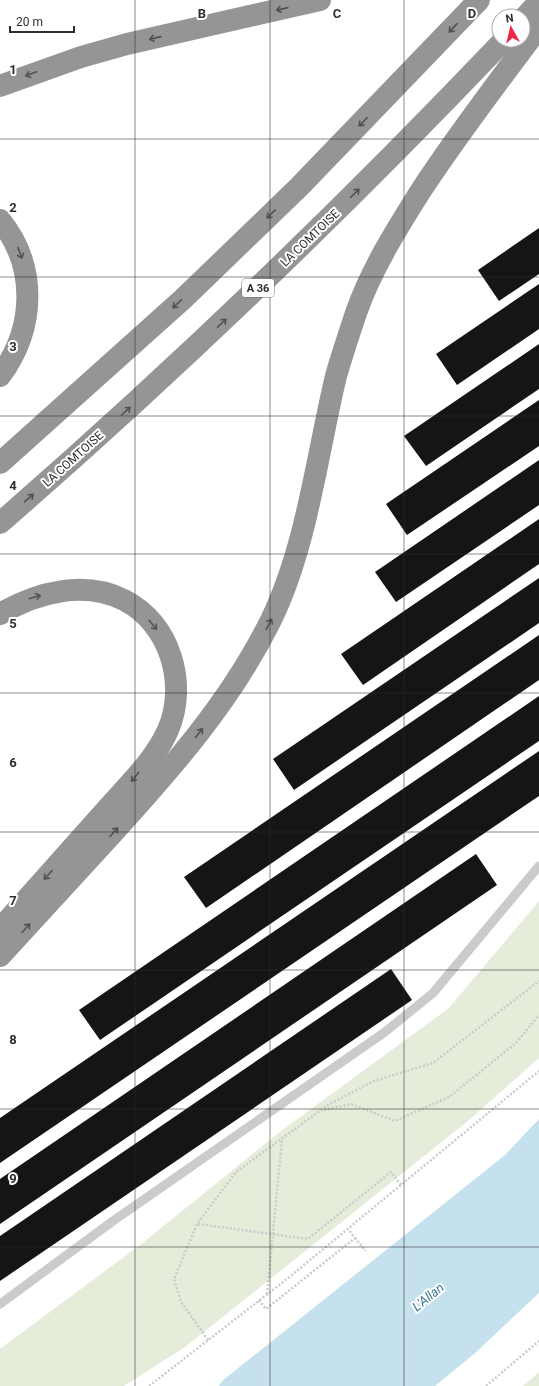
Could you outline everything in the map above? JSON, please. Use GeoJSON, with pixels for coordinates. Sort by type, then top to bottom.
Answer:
{"type":"FeatureCollection","features":[{"type":"Feature","properties":{"kind":"highway"},"geometry":{"type":"LineString","coordinates":[[0,86],[81,57],[127,44],[320,0]]}},
{"type":"Feature","properties":{"kind":"highway"},"geometry":{"type":"LineString","coordinates":[[0,463],[182,299],[299,187],[410,74],[479,0]]}},
{"type":"Feature","properties":{"kind":"highway"},"geometry":{"type":"LineString","coordinates":[[531,11],[539,2]]}},
{"type":"Feature","properties":{"kind":"highway"},"geometry":{"type":"LineString","coordinates":[[0,956],[182,754],[221,705],[248,664],[273,616],[291,568],[306,515],[337,373],[358,310],[378,263],[404,217],[439,164],[539,27]]}},
{"type":"Feature","properties":{"kind":"highway","name":"LA COMTOISE"},"geometry":{"type":"LineString","coordinates":[[0,523],[214,330],[335,214],[496,48]]}},
{"type":"Feature","properties":{"kind":"highway"},"geometry":{"type":"LineString","coordinates":[[0,220],[16,244],[22,258],[29,292],[28,308],[22,337],[15,352],[0,376]]}},
{"type":"Feature","properties":{"kind":"highway"},"geometry":{"type":"LineString","coordinates":[[0,614],[29,599],[48,593],[84,589],[114,595],[137,608],[157,629],[171,654],[177,686],[177,701],[174,715],[159,747],[130,783],[0,929]]}},
{"type":"Feature","properties":{"kind":"lane"},"geometry":{"type":"LineString","coordinates":[[0,1304],[112,1221],[385,1032],[434,992],[539,866]]}},
{"type":"Feature","properties":{"kind":"path"},"geometry":{"type":"LineString","coordinates":[[208,1340],[181,1302],[174,1279],[197,1224],[236,1172],[322,1110],[374,1080],[433,1063],[539,981]]}},
{"type":"Feature","properties":{"kind":"path"},"geometry":{"type":"LineString","coordinates":[[322,1110],[351,1104],[395,1121],[449,1097],[516,1043],[539,1015]]}},
{"type":"Feature","properties":{"kind":"path"},"geometry":{"type":"LineString","coordinates":[[149,1386],[348,1229],[539,1071]]}},
{"type":"Feature","properties":{"kind":"path"},"geometry":{"type":"LineString","coordinates":[[266,1294],[282,1140]]}},
{"type":"Feature","properties":{"kind":"path"},"geometry":{"type":"LineString","coordinates":[[197,1224],[308,1239],[391,1172],[401,1185]]}},
{"type":"Feature","properties":{"kind":"path"},"geometry":{"type":"LineString","coordinates":[[348,1229],[366,1251]]}},
{"type":"Feature","properties":{"kind":"path"},"geometry":{"type":"LineString","coordinates":[[259,1300],[266,1309],[355,1238]]}},
{"type":"Feature","properties":{"kind":"path"},"geometry":{"type":"LineString","coordinates":[[486,1386],[539,1341]]}},
{"type":"Feature","properties":{"kind":"green space"},"geometry":{"type":"Polygon","coordinates":[[[539,901],[539,1058],[468,1121],[185,1347],[124,1386],[0,1386],[0,1349],[140,1245],[281,1131],[449,1008],[539,901]]]}},
{"type":"Feature","properties":{"kind":"green space"},"geometry":{"type":"Polygon","coordinates":[[[539,1372],[539,1386],[523,1386],[539,1372]]]}},
{"type":"Feature","properties":{"kind":"water","name":"L'Allan"},"geometry":{"type":"Polygon","coordinates":[[[539,1119],[539,1293],[474,1354],[435,1386],[219,1386],[222,1381],[505,1155],[539,1119]]]}},
{"type":"Feature","properties":{"kind":"building"},"geometry":{"type":"Polygon","coordinates":[[[539,228],[539,274],[499,301],[478,270],[539,228]]]}},
{"type":"Feature","properties":{"kind":"building"},"geometry":{"type":"Polygon","coordinates":[[[539,284],[539,329],[457,385],[436,354],[539,284]]]}},
{"type":"Feature","properties":{"kind":"building"},"geometry":{"type":"Polygon","coordinates":[[[539,344],[539,389],[426,466],[404,436],[539,344]]]}},
{"type":"Feature","properties":{"kind":"building"},"geometry":{"type":"Polygon","coordinates":[[[539,400],[539,446],[407,535],[386,504],[539,400]]]}},
{"type":"Feature","properties":{"kind":"building"},"geometry":{"type":"Polygon","coordinates":[[[539,460],[539,505],[396,602],[375,572],[539,460]]]}},
{"type":"Feature","properties":{"kind":"building"},"geometry":{"type":"Polygon","coordinates":[[[539,519],[539,564],[363,685],[341,654],[539,519]]]}},
{"type":"Feature","properties":{"kind":"building"},"geometry":{"type":"Polygon","coordinates":[[[539,578],[539,623],[294,790],[273,759],[539,578]]]}},
{"type":"Feature","properties":{"kind":"building"},"geometry":{"type":"Polygon","coordinates":[[[539,635],[539,680],[206,908],[184,877],[539,635]]]}},
{"type":"Feature","properties":{"kind":"building"},"geometry":{"type":"Polygon","coordinates":[[[539,696],[539,741],[100,1040],[79,1010],[539,696]]]}},
{"type":"Feature","properties":{"kind":"building"},"geometry":{"type":"Polygon","coordinates":[[[539,751],[539,796],[0,1163],[0,1118],[539,751]]]}},
{"type":"Feature","properties":{"kind":"building"},"geometry":{"type":"Polygon","coordinates":[[[476,854],[497,885],[0,1224],[0,1179],[476,854]]]}},
{"type":"Feature","properties":{"kind":"building"},"geometry":{"type":"Polygon","coordinates":[[[391,969],[412,1000],[0,1281],[0,1236],[391,969]]]}}]}
